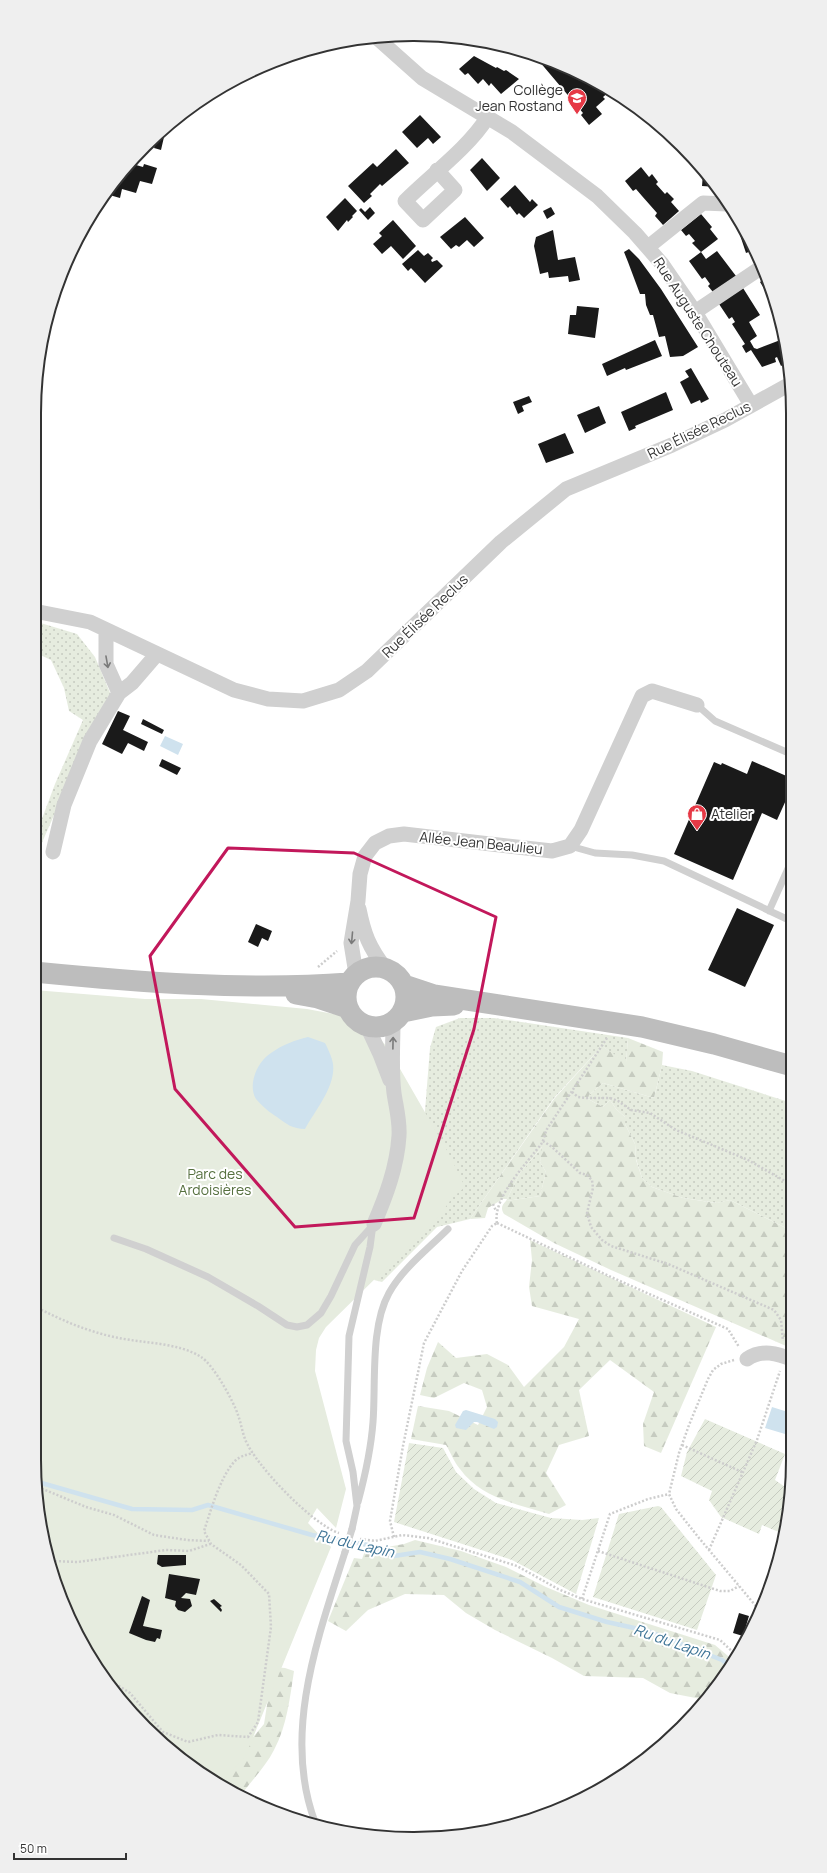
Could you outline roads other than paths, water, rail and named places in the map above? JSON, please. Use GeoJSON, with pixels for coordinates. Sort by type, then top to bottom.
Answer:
{"type":"FeatureCollection","features":[{"type":"Feature","properties":{"kind":"main road"},"geometry":{"type":"LineString","coordinates":[[41,973],[110,979],[248,985],[320,985],[352,978],[364,969],[375,966],[385,968],[400,977],[404,985],[407,994],[406,1003],[398,1017]]}},
{"type":"Feature","properties":{"kind":"main road"},"geometry":{"type":"LineString","coordinates":[[352,978],[346,995],[348,1008],[359,1022],[376,1028],[398,1017],[432,1006],[488,1004]]}},
{"type":"Feature","properties":{"kind":"main road"},"geometry":{"type":"LineString","coordinates":[[248,985],[318,998],[348,1008]]}},
{"type":"Feature","properties":{"kind":"main road"},"geometry":{"type":"LineString","coordinates":[[404,985],[434,995],[570,1015],[611,1029],[642,1027],[714,1044],[786,1064]]}},
{"type":"Feature","properties":{"kind":"street","name":"Rue Auguste Chouteau"},"geometry":{"type":"LineString","coordinates":[[382,43],[422,78],[512,132],[597,196],[635,233],[662,264],[695,312],[751,405]]}},
{"type":"Feature","properties":{"kind":"street"},"geometry":{"type":"LineString","coordinates":[[437,170],[478,133],[487,118]]}},
{"type":"Feature","properties":{"kind":"street"},"geometry":{"type":"LineString","coordinates":[[648,248],[703,203],[721,204]]}},
{"type":"Feature","properties":{"kind":"street"},"geometry":{"type":"LineString","coordinates":[[695,312],[758,270]]}},
{"type":"Feature","properties":{"kind":"street","name":"Rue Élisée Reclus"},"geometry":{"type":"LineString","coordinates":[[41,612],[90,622],[234,690],[268,699],[303,701],[339,690],[367,671],[501,542],[566,489],[672,445],[785,387]]}},
{"type":"Feature","properties":{"kind":"street"},"geometry":{"type":"LineString","coordinates":[[106,630],[106,664],[119,692]]}},
{"type":"Feature","properties":{"kind":"street"},"geometry":{"type":"LineString","coordinates":[[53,852],[64,805],[90,741],[119,692],[132,683],[157,654]]}},
{"type":"Feature","properties":{"kind":"street"},"geometry":{"type":"LineString","coordinates":[[570,846],[581,830],[642,696],[652,691],[697,704]]}},
{"type":"Feature","properties":{"kind":"street","name":"Allée Jean Beaulieu"},"geometry":{"type":"LineString","coordinates":[[352,978],[351,943],[358,901],[360,874],[365,856],[375,843],[389,836],[404,834],[552,850],[570,846]]}},
{"type":"Feature","properties":{"kind":"street","name":"Allée Jean Beaulieu"},"geometry":{"type":"LineString","coordinates":[[358,901],[366,939],[373,952],[385,968]]}},
{"type":"Feature","properties":{"kind":"street"},"geometry":{"type":"LineString","coordinates":[[394,1092],[398,1017]]}},
{"type":"Feature","properties":{"kind":"street"},"geometry":{"type":"LineString","coordinates":[[367,1026],[380,1054],[394,1092],[398,1115],[399,1134],[391,1179],[374,1224]]}},
{"type":"Feature","properties":{"kind":"street"},"geometry":{"type":"LineString","coordinates":[[747,1359],[760,1353],[773,1353],[786,1357]]}},
{"type":"Feature","properties":{"kind":"lane"},"geometry":{"type":"LineString","coordinates":[[697,704],[715,721],[786,752]]}},
{"type":"Feature","properties":{"kind":"lane"},"geometry":{"type":"LineString","coordinates":[[570,846],[595,853],[632,855],[664,861],[786,918]]}},
{"type":"Feature","properties":{"kind":"lane"},"geometry":{"type":"LineString","coordinates":[[770,910],[786,873]]}},
{"type":"Feature","properties":{"kind":"lane"},"geometry":{"type":"LineString","coordinates":[[114,1238],[152,1252],[208,1277],[240,1294],[287,1325],[297,1327],[306,1325],[321,1313],[331,1296],[355,1246],[374,1224]]}},
{"type":"Feature","properties":{"kind":"lane"},"geometry":{"type":"LineString","coordinates":[[357,1506],[353,1472],[346,1441],[349,1336],[374,1224]]}},
{"type":"Feature","properties":{"kind":"lane"},"geometry":{"type":"LineString","coordinates":[[313,1818],[308,1805],[303,1777],[302,1734],[308,1686],[322,1626],[352,1529],[368,1466],[373,1423],[376,1347],[380,1319],[388,1294],[404,1273],[448,1229]]}},
{"type":"Feature","properties":{"kind":"water"},"geometry":{"type":"Polygon","coordinates":[[[165,736],[183,744],[178,755],[160,746],[165,736]]]}},
{"type":"Feature","properties":{"kind":"water"},"geometry":{"type":"Polygon","coordinates":[[[308,1037],[325,1043],[332,1059],[333,1072],[324,1098],[305,1129],[301,1129],[287,1124],[266,1109],[256,1099],[253,1080],[258,1067],[266,1057],[284,1045],[308,1037]]]}},
{"type":"Feature","properties":{"kind":"water"},"geometry":{"type":"Polygon","coordinates":[[[772,1407],[786,1411],[785,1434],[765,1428],[772,1407]]]}},
{"type":"Feature","properties":{"kind":"water"},"geometry":{"type":"Polygon","coordinates":[[[466,1410],[495,1419],[498,1422],[497,1427],[494,1429],[474,1422],[466,1430],[456,1428],[455,1425],[463,1411],[466,1410]]]}},
{"type":"Feature","properties":{"kind":"waterway","name":"Ru du Lapin"},"geometry":{"type":"LineString","coordinates":[[42,1483],[132,1509],[192,1510],[208,1505],[312,1535],[368,1545],[394,1556],[420,1552],[450,1559],[520,1582],[559,1607],[607,1622],[648,1631],[725,1662]]}},
{"type":"Feature","properties":{"kind":"place","name":"Collège Jean Rostand"},"geometry":{"type":"Point","coordinates":[577,115]}},
{"type":"Feature","properties":{"kind":"place","name":"Atelier"},"geometry":{"type":"Point","coordinates":[697,831]}},
{"type":"Feature","properties":{"kind":"park label","name":"Parc des Ardoisières"},"geometry":{"type":"Point","coordinates":[215,1182]}}]}
